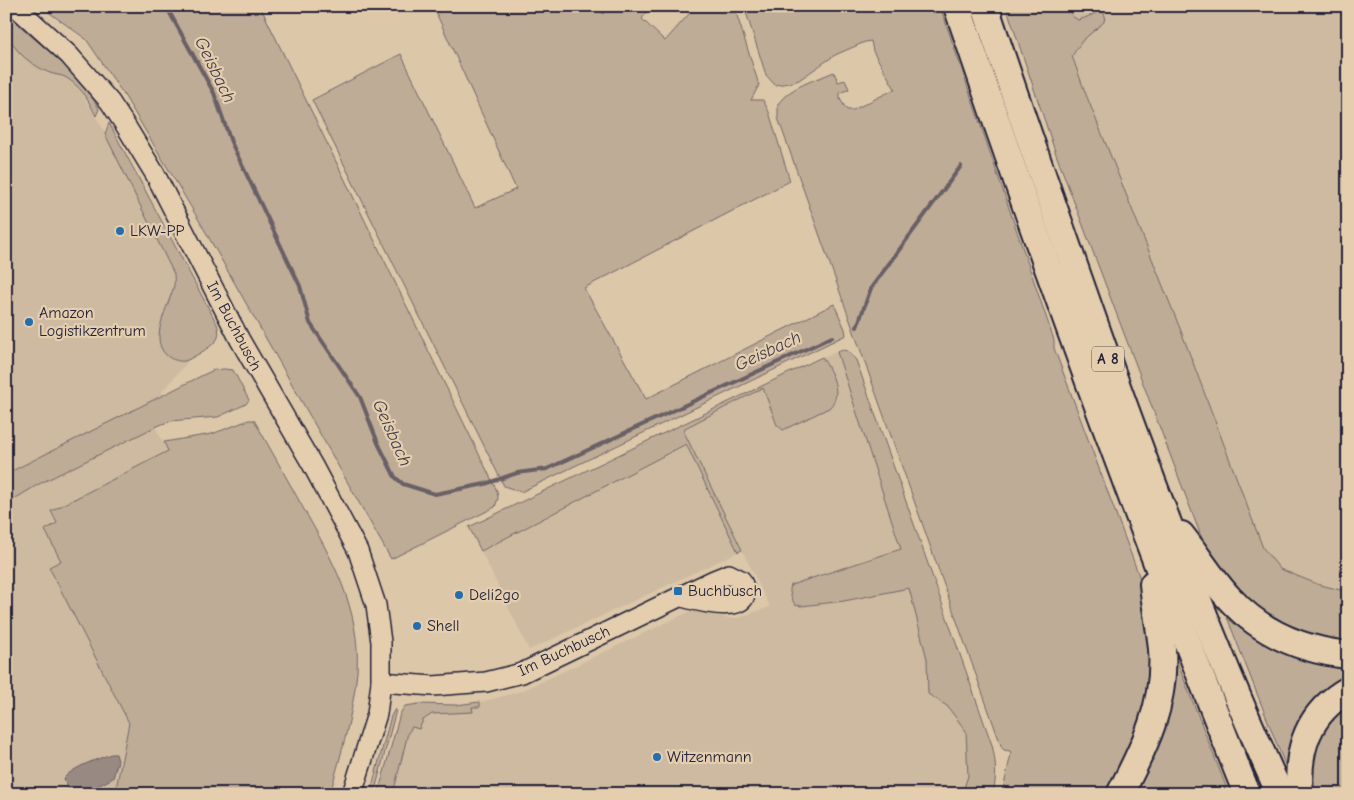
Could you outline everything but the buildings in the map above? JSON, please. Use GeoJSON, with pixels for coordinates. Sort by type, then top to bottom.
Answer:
{"type":"FeatureCollection","features":[{"type":"Feature","properties":{"kind":"highway","name":"A 8"},"geometry":{"type":"LineString","coordinates":[[957,6],[1055,289],[1151,548],[1246,794]]}},
{"type":"Feature","properties":{"kind":"highway","name":"A 8"},"geometry":{"type":"LineString","coordinates":[[985,6],[1052,205],[1164,512],[1217,650],[1280,794]]}},
{"type":"Feature","properties":{"kind":"highway"},"geometry":{"type":"LineString","coordinates":[[1164,512],[1229,598],[1255,622],[1284,639],[1299,645],[1348,655]]}},
{"type":"Feature","properties":{"kind":"highway"},"geometry":{"type":"LineString","coordinates":[[1120,794],[1147,740],[1154,719],[1161,686],[1162,650],[1160,626],[1154,600],[1151,548]]}},
{"type":"Feature","properties":{"kind":"highway"},"geometry":{"type":"LineString","coordinates":[[1300,794],[1299,762],[1303,744],[1308,733],[1328,706],[1348,690]]}},
{"type":"Feature","properties":{"kind":"street","name":"Im Buchbusch"},"geometry":{"type":"LineString","coordinates":[[15,6],[68,55],[114,108],[155,174],[240,340],[313,466],[358,551],[376,605],[381,642],[381,682],[377,714],[352,794]]}},
{"type":"Feature","properties":{"kind":"street","name":"Im Buchbusch"},"geometry":{"type":"LineString","coordinates":[[381,682],[433,686],[486,682],[522,673],[682,597]]}},
{"type":"Feature","properties":{"kind":"street","name":"Im Buchbusch"},"geometry":{"type":"LineString","coordinates":[[365,794],[368,769],[366,751]]}},
{"type":"Feature","properties":{"kind":"shaded area"},"geometry":{"type":"Polygon","coordinates":[[[40,6],[260,6],[497,491],[498,498],[495,507],[391,559],[200,222],[124,95],[86,39],[40,6]]]}},
{"type":"Feature","properties":{"kind":"shaded area"},"geometry":{"type":"Polygon","coordinates":[[[433,6],[599,6],[603,14],[609,6],[651,6],[642,19],[665,41],[696,6],[734,6],[759,85],[751,100],[763,100],[769,112],[790,181],[584,288],[646,399],[834,304],[846,335],[521,492],[504,486],[312,100],[401,54],[475,208],[516,189],[433,6]]]}},
{"type":"Feature","properties":{"kind":"shaded area"},"geometry":{"type":"Polygon","coordinates":[[[744,6],[940,6],[1054,340],[1054,348],[1144,589],[1156,684],[1113,794],[1002,794],[1011,754],[1010,751],[1002,748],[778,118],[778,104],[789,93],[804,84],[834,72],[838,82],[845,80],[849,89],[840,93],[840,99],[847,110],[853,110],[895,89],[873,51],[871,41],[835,55],[799,80],[775,85],[766,75],[744,6]]]}},
{"type":"Feature","properties":{"kind":"shaded area"},"geometry":{"type":"Polygon","coordinates":[[[1006,6],[1070,6],[1072,16],[1078,20],[1101,11],[1105,15],[1104,22],[1082,41],[1072,56],[1085,92],[1181,331],[1263,548],[1280,569],[1317,584],[1348,592],[1348,649],[1252,612],[1204,544],[1057,157],[1006,6]]]}},
{"type":"Feature","properties":{"kind":"shaded area"},"geometry":{"type":"Polygon","coordinates":[[[1070,6],[1348,6],[1348,592],[1317,584],[1280,569],[1263,548],[1181,331],[1072,56],[1082,41],[1104,22],[1092,14],[1084,19],[1077,20],[1072,16],[1070,6]]]}},
{"type":"Feature","properties":{"kind":"shaded area"},"geometry":{"type":"Polygon","coordinates":[[[6,10],[24,34],[71,77],[99,122],[214,330],[162,392],[155,427],[168,451],[51,512],[57,523],[61,561],[50,567],[129,723],[115,794],[6,794],[6,10]]]}},
{"type":"Feature","properties":{"kind":"shaded area"},"geometry":{"type":"Polygon","coordinates":[[[6,12],[64,64],[86,88],[99,109],[96,116],[80,89],[71,81],[37,66],[18,51],[7,31],[6,12]]]}},
{"type":"Feature","properties":{"kind":"shaded area"},"geometry":{"type":"Polygon","coordinates":[[[109,123],[217,324],[219,333],[215,342],[201,353],[185,361],[170,358],[163,351],[160,343],[161,323],[172,293],[174,274],[105,134],[109,123]]]}},
{"type":"Feature","properties":{"kind":"shaded area"},"geometry":{"type":"Polygon","coordinates":[[[848,351],[856,360],[992,745],[995,769],[993,794],[962,794],[968,776],[966,731],[947,706],[928,694],[927,659],[909,588],[844,601],[801,606],[795,605],[791,595],[791,585],[901,549],[837,352],[848,351]]]}},
{"type":"Feature","properties":{"kind":"shaded area","name":"Witzenmann"},"geometry":{"type":"Polygon","coordinates":[[[837,352],[901,549],[791,585],[914,556],[979,742],[980,794],[379,794],[419,704],[455,705],[481,702],[522,691],[693,610],[702,610],[727,618],[737,618],[770,607],[684,432],[685,428],[764,388],[777,425],[831,371],[822,357],[837,352]]]}},
{"type":"Feature","properties":{"kind":"shaded area"},"geometry":{"type":"Polygon","coordinates":[[[822,357],[829,369],[836,389],[836,396],[829,408],[783,430],[777,425],[763,388],[685,428],[684,432],[742,550],[738,552],[686,444],[481,551],[469,527],[822,357]]]}},
{"type":"Feature","properties":{"kind":"shaded area"},"geometry":{"type":"Polygon","coordinates":[[[214,370],[233,370],[249,400],[246,404],[218,417],[170,421],[155,427],[39,484],[6,504],[6,474],[203,375],[214,370]]]}},
{"type":"Feature","properties":{"kind":"shaded area"},"geometry":{"type":"Polygon","coordinates":[[[249,420],[254,420],[324,545],[342,585],[354,627],[357,649],[357,672],[353,703],[330,794],[115,794],[129,723],[49,567],[61,561],[45,530],[57,523],[51,511],[168,451],[164,442],[212,434],[249,420]]]}},
{"type":"Feature","properties":{"kind":"shaded area"},"geometry":{"type":"Polygon","coordinates":[[[686,444],[738,552],[529,650],[481,551],[686,444]]]}},
{"type":"Feature","properties":{"kind":"shaded area"},"geometry":{"type":"Polygon","coordinates":[[[1221,602],[1348,660],[1348,685],[1289,775],[1221,602]]]}},
{"type":"Feature","properties":{"kind":"shaded area"},"geometry":{"type":"Polygon","coordinates":[[[1172,649],[1229,794],[1127,794],[1172,649]]]}},
{"type":"Feature","properties":{"kind":"shaded area"},"geometry":{"type":"Polygon","coordinates":[[[1348,697],[1348,794],[1305,794],[1308,748],[1348,697]]]}},
{"type":"Feature","properties":{"kind":"shaded area"},"geometry":{"type":"Polygon","coordinates":[[[480,702],[480,707],[472,707],[473,712],[432,714],[423,720],[419,729],[412,727],[408,733],[393,794],[378,794],[400,714],[405,706],[419,704],[455,705],[480,702]]]}},
{"type":"Feature","properties":{"kind":"shaded area"},"geometry":{"type":"Polygon","coordinates":[[[395,709],[374,794],[370,794],[391,716],[395,709]]]}},
{"type":"Feature","properties":{"kind":"shaded area"},"geometry":{"type":"Polygon","coordinates":[[[111,754],[116,754],[118,761],[113,778],[83,794],[70,793],[64,778],[68,774],[73,770],[111,754]]]}},
{"type":"Feature","properties":{"kind":"waterway","name":"Geisbach"},"geometry":{"type":"LineString","coordinates":[[166,6],[214,93],[231,142],[300,286],[310,323],[360,397],[378,443],[395,477],[403,484],[435,494],[485,484],[517,473],[547,469],[832,337]]}},
{"type":"Feature","properties":{"kind":"waterway"},"geometry":{"type":"LineString","coordinates":[[857,327],[871,288],[961,166]]}},
{"type":"Feature","properties":{"kind":"place","name":"LKW-PP"},"geometry":{"type":"Point","coordinates":[120,231]}},
{"type":"Feature","properties":{"kind":"place","name":"Amazon Logistikzentrum"},"geometry":{"type":"Point","coordinates":[29,322]}},
{"type":"Feature","properties":{"kind":"place","name":"Buchbusch"},"geometry":{"type":"Point","coordinates":[678,591]}},
{"type":"Feature","properties":{"kind":"place","name":"Deli2go"},"geometry":{"type":"Point","coordinates":[459,595]}},
{"type":"Feature","properties":{"kind":"place","name":"Shell"},"geometry":{"type":"Point","coordinates":[417,626]}},
{"type":"Feature","properties":{"kind":"place","name":"Witzenmann"},"geometry":{"type":"Point","coordinates":[657,757]}}]}
